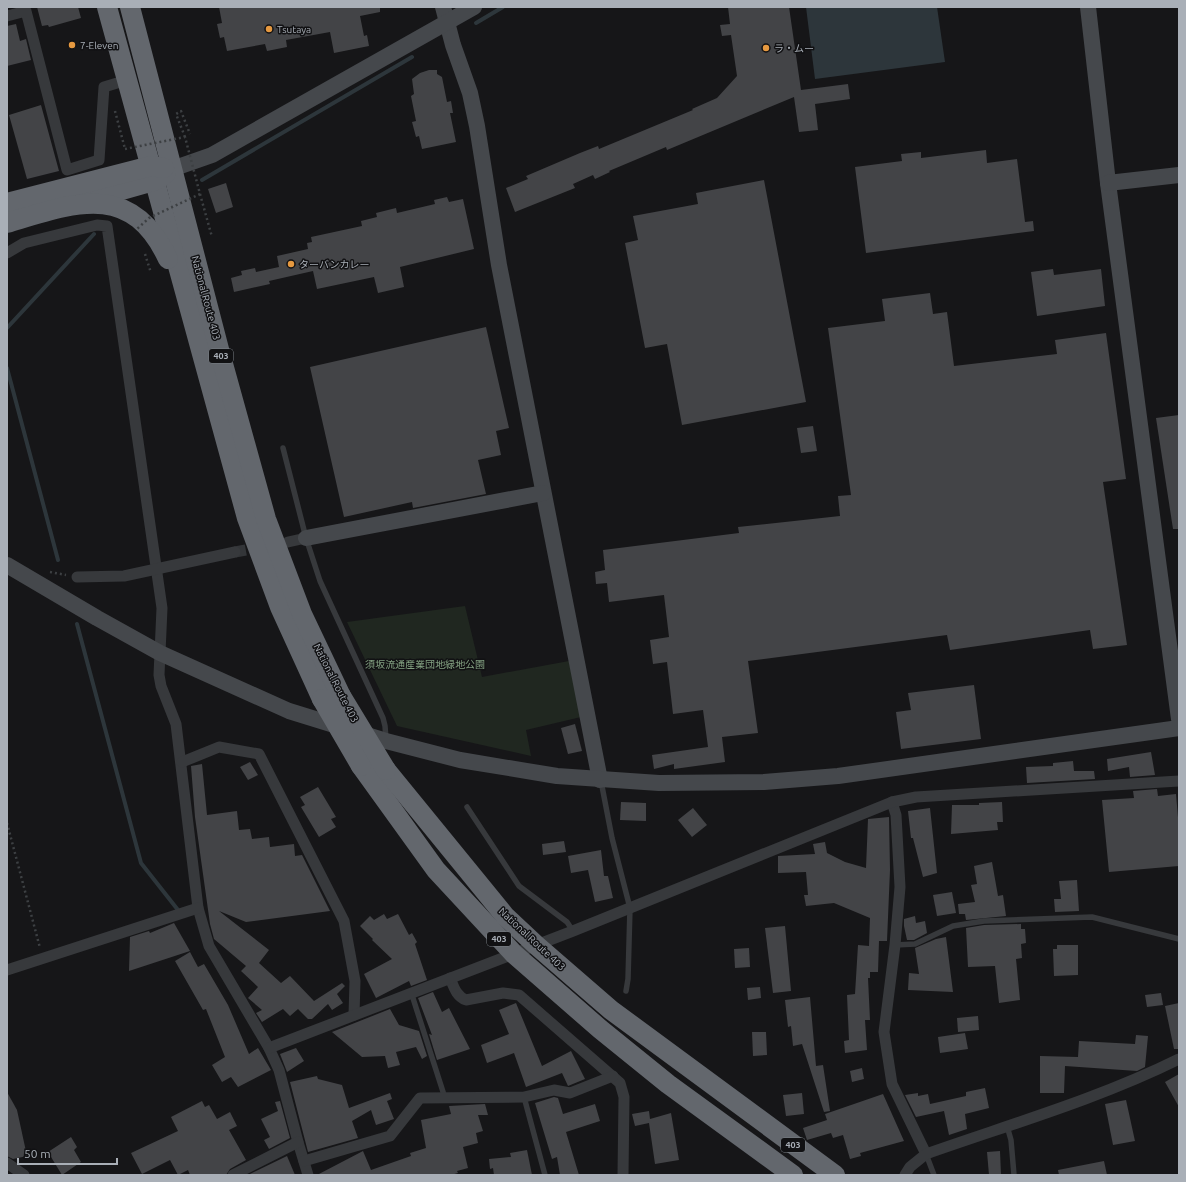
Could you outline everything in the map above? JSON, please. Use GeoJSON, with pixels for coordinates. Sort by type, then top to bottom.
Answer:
{"type":"FeatureCollection","features":[{"type":"Feature","properties":{"kind":"highway","name":"National Route 403"},"geometry":{"type":"LineString","coordinates":[[107,7],[247,518],[280,607],[303,662],[322,699],[361,766],[436,870],[514,954],[600,1029],[668,1084],[793,1175]]}},
{"type":"Feature","properties":{"kind":"highway","name":"National Route 403"},"geometry":{"type":"LineString","coordinates":[[130,7],[220,353],[266,519],[302,614],[341,696],[386,770],[505,916],[617,1015],[835,1175]]}},
{"type":"Feature","properties":{"kind":"highway"},"geometry":{"type":"LineString","coordinates":[[7,223],[60,207],[172,168]]}},
{"type":"Feature","properties":{"kind":"highway"},"geometry":{"type":"LineString","coordinates":[[7,202],[152,174]]}},
{"type":"Feature","properties":{"kind":"highway"},"geometry":{"type":"LineString","coordinates":[[60,207],[101,204],[130,211],[141,219],[158,240],[188,304]]}},
{"type":"Feature","properties":{"kind":"street"},"geometry":{"type":"LineString","coordinates":[[443,7],[446,23],[470,92],[477,126],[499,265],[600,780]]}},
{"type":"Feature","properties":{"kind":"street"},"geometry":{"type":"LineString","coordinates":[[172,168],[212,155],[474,7]]}},
{"type":"Feature","properties":{"kind":"street"},"geometry":{"type":"LineString","coordinates":[[1088,7],[1108,183],[1179,719]]}},
{"type":"Feature","properties":{"kind":"street"},"geometry":{"type":"LineString","coordinates":[[7,16],[26,11],[67,170],[99,160],[104,87],[127,80]]}},
{"type":"Feature","properties":{"kind":"street"},"geometry":{"type":"LineString","coordinates":[[1108,183],[1179,175]]}},
{"type":"Feature","properties":{"kind":"street"},"geometry":{"type":"LineString","coordinates":[[7,253],[24,244],[98,225],[107,226],[162,608],[159,676],[161,686],[176,724],[182,762],[198,908],[209,946],[269,1048],[278,1070],[308,1175]]}},
{"type":"Feature","properties":{"kind":"street"},"geometry":{"type":"LineString","coordinates":[[288,542],[543,493]]}},
{"type":"Feature","properties":{"kind":"street"},"geometry":{"type":"LineString","coordinates":[[77,577],[124,576],[235,552]]}},
{"type":"Feature","properties":{"kind":"street"},"geometry":{"type":"LineString","coordinates":[[7,565],[160,653],[289,711],[386,741],[489,766],[557,776],[600,780],[702,783],[779,781],[846,775],[1179,728]]}},
{"type":"Feature","properties":{"kind":"street"},"geometry":{"type":"LineString","coordinates":[[182,762],[219,747],[259,754],[344,921],[355,981],[354,1015]]}},
{"type":"Feature","properties":{"kind":"street"},"geometry":{"type":"LineString","coordinates":[[269,1048],[411,992],[573,931],[892,802],[916,797],[1179,781]]}},
{"type":"Feature","properties":{"kind":"street"},"geometry":{"type":"LineString","coordinates":[[892,802],[896,815],[900,887],[895,945],[884,1032],[886,1055],[892,1084],[926,1154]]}},
{"type":"Feature","properties":{"kind":"street"},"geometry":{"type":"LineString","coordinates":[[7,970],[198,908]]}},
{"type":"Feature","properties":{"kind":"street"},"geometry":{"type":"LineString","coordinates":[[450,978],[460,998],[466,1000],[503,993],[519,995],[620,1083],[624,1097],[623,1175]]}},
{"type":"Feature","properties":{"kind":"street"},"geometry":{"type":"LineString","coordinates":[[905,1175],[910,1167],[926,1154],[1090,1098],[1136,1080],[1179,1059]]}},
{"type":"Feature","properties":{"kind":"street"},"geometry":{"type":"LineString","coordinates":[[304,1161],[390,1136],[420,1098],[524,1097],[554,1090],[570,1093],[613,1076]]}},
{"type":"Feature","properties":{"kind":"street"},"geometry":{"type":"LineString","coordinates":[[233,1175],[298,1142]]}},
{"type":"Feature","properties":{"kind":"street"},"geometry":{"type":"LineString","coordinates":[[7,1163],[24,1175]]}},
{"type":"Feature","properties":{"kind":"lane"},"geometry":{"type":"LineString","coordinates":[[283,448],[306,538],[320,581],[383,718],[386,741]]}},
{"type":"Feature","properties":{"kind":"lane"},"geometry":{"type":"LineString","coordinates":[[600,780],[612,838],[626,887],[630,908],[628,979],[626,991]]}},
{"type":"Feature","properties":{"kind":"lane"},"geometry":{"type":"LineString","coordinates":[[466,807],[519,886],[567,922],[573,931]]}},
{"type":"Feature","properties":{"kind":"lane"},"geometry":{"type":"LineString","coordinates":[[895,945],[915,944],[953,926],[984,921],[1092,917],[1179,939]]}},
{"type":"Feature","properties":{"kind":"lane"},"geometry":{"type":"LineString","coordinates":[[411,992],[445,1098]]}},
{"type":"Feature","properties":{"kind":"lane"},"geometry":{"type":"LineString","coordinates":[[524,1097],[545,1175]]}},
{"type":"Feature","properties":{"kind":"lane"},"geometry":{"type":"LineString","coordinates":[[1007,1126],[1011,1140],[1014,1175]]}},
{"type":"Feature","properties":{"kind":"lane"},"geometry":{"type":"LineString","coordinates":[[926,1154],[934,1175]]}},
{"type":"Feature","properties":{"kind":"path"},"geometry":{"type":"LineString","coordinates":[[113,104],[125,149],[185,137]]}},
{"type":"Feature","properties":{"kind":"path"},"geometry":{"type":"LineString","coordinates":[[190,134],[181,111],[176,114],[185,137],[212,237]]}},
{"type":"Feature","properties":{"kind":"path"},"geometry":{"type":"LineString","coordinates":[[137,229],[149,218],[200,194]]}},
{"type":"Feature","properties":{"kind":"path"},"geometry":{"type":"LineString","coordinates":[[48,572],[77,577]]}},
{"type":"Feature","properties":{"kind":"path"},"geometry":{"type":"LineString","coordinates":[[7,823],[43,958]]}},
{"type":"Feature","properties":{"kind":"green space","name":"須坂流通産業団地緑地公園"},"geometry":{"type":"Polygon","coordinates":[[[465,606],[482,677],[569,661],[581,717],[526,730],[531,756],[397,726],[347,622],[465,606]]]}},
{"type":"Feature","properties":{"kind":"shaded area"},"geometry":{"type":"Polygon","coordinates":[[[806,7],[937,7],[945,62],[815,79],[806,7]]]}},
{"type":"Feature","properties":{"kind":"building"},"geometry":{"type":"Polygon","coordinates":[[[37,7],[78,7],[81,18],[49,27],[48,25],[42,26],[37,7]]]}},
{"type":"Feature","properties":{"kind":"building","name":"Tsutaya"},"geometry":{"type":"Polygon","coordinates":[[[219,7],[380,7],[380,12],[360,16],[364,36],[367,35],[369,46],[334,53],[330,32],[286,40],[287,47],[267,51],[265,44],[227,51],[224,37],[220,38],[217,24],[222,23],[219,7]]]}},
{"type":"Feature","properties":{"kind":"building"},"geometry":{"type":"Polygon","coordinates":[[[728,7],[789,7],[801,90],[848,84],[850,99],[815,104],[818,130],[799,132],[794,97],[667,150],[666,147],[609,171],[610,172],[595,179],[593,175],[573,184],[575,188],[515,212],[506,188],[528,179],[526,176],[598,146],[599,149],[693,110],[692,109],[717,98],[737,76],[731,35],[722,36],[720,25],[730,24],[728,7]]]}},
{"type":"Feature","properties":{"kind":"building"},"geometry":{"type":"Polygon","coordinates":[[[16,24],[20,41],[26,39],[31,60],[7,66],[7,26],[16,24]]]}},
{"type":"Feature","properties":{"kind":"building"},"geometry":{"type":"Polygon","coordinates":[[[429,70],[437,70],[437,74],[442,77],[447,102],[451,101],[453,113],[450,113],[456,142],[422,149],[419,136],[416,137],[412,122],[416,121],[411,96],[414,94],[412,79],[420,73],[429,70]]]}},
{"type":"Feature","properties":{"kind":"building"},"geometry":{"type":"Polygon","coordinates":[[[41,105],[59,171],[27,179],[9,115],[41,105]]]}},
{"type":"Feature","properties":{"kind":"building"},"geometry":{"type":"Polygon","coordinates":[[[986,150],[987,163],[1017,159],[1025,222],[1033,221],[1034,231],[866,253],[855,167],[902,161],[901,154],[921,152],[921,158],[986,150]]]}},
{"type":"Feature","properties":{"kind":"building"},"geometry":{"type":"Polygon","coordinates":[[[764,180],[806,402],[682,425],[667,344],[645,348],[625,243],[638,240],[633,216],[698,204],[696,193],[764,180]]]}},
{"type":"Feature","properties":{"kind":"building"},"geometry":{"type":"Polygon","coordinates":[[[226,183],[233,207],[216,213],[208,189],[226,183]]]}},
{"type":"Feature","properties":{"kind":"building"},"geometry":{"type":"Polygon","coordinates":[[[447,197],[449,202],[463,199],[474,249],[400,267],[404,287],[378,293],[374,277],[317,289],[313,271],[269,281],[270,284],[234,292],[231,278],[242,275],[241,271],[255,268],[256,272],[279,267],[277,256],[308,249],[307,243],[312,242],[311,237],[362,226],[361,221],[377,217],[376,213],[396,208],[397,213],[435,204],[434,200],[447,197]]]}},
{"type":"Feature","properties":{"kind":"building"},"geometry":{"type":"Polygon","coordinates":[[[1053,269],[1054,275],[1101,269],[1105,306],[1037,316],[1031,272],[1053,269]]]}},
{"type":"Feature","properties":{"kind":"building"},"geometry":{"type":"Polygon","coordinates":[[[930,293],[933,314],[947,312],[954,366],[1057,354],[1055,340],[1106,333],[1126,479],[1103,482],[1127,645],[1093,649],[1090,630],[950,650],[947,635],[748,661],[758,733],[722,737],[725,762],[674,769],[674,764],[654,769],[652,755],[708,747],[703,710],[673,714],[667,662],[653,664],[650,640],[669,637],[664,595],[609,602],[607,583],[596,584],[595,572],[605,570],[603,550],[739,533],[738,527],[840,516],[838,496],[851,495],[828,328],[885,321],[882,299],[930,293]]]}},
{"type":"Feature","properties":{"kind":"building"},"geometry":{"type":"Polygon","coordinates":[[[486,327],[509,428],[496,431],[501,455],[478,460],[486,494],[413,508],[412,502],[344,517],[310,367],[486,327]]]}},
{"type":"Feature","properties":{"kind":"building"},"geometry":{"type":"Polygon","coordinates":[[[1179,415],[1179,529],[1173,529],[1156,418],[1179,415]]]}},
{"type":"Feature","properties":{"kind":"building"},"geometry":{"type":"Polygon","coordinates":[[[813,426],[817,451],[801,453],[797,428],[813,426]]]}},
{"type":"Feature","properties":{"kind":"building"},"geometry":{"type":"Polygon","coordinates":[[[974,685],[981,739],[901,749],[896,712],[911,710],[908,693],[974,685]]]}},
{"type":"Feature","properties":{"kind":"building"},"geometry":{"type":"Polygon","coordinates":[[[575,724],[582,751],[568,754],[561,728],[575,724]]]}},
{"type":"Feature","properties":{"kind":"building"},"geometry":{"type":"Polygon","coordinates":[[[1151,752],[1155,775],[1130,777],[1129,767],[1108,771],[1107,759],[1151,752]]]}},
{"type":"Feature","properties":{"kind":"building"},"geometry":{"type":"Polygon","coordinates":[[[1073,761],[1074,771],[1094,771],[1095,779],[1027,783],[1026,767],[1053,766],[1053,763],[1073,761]]]}},
{"type":"Feature","properties":{"kind":"building"},"geometry":{"type":"Polygon","coordinates":[[[250,762],[258,775],[248,780],[240,767],[250,762]]]}},
{"type":"Feature","properties":{"kind":"building"},"geometry":{"type":"Polygon","coordinates":[[[202,764],[207,815],[237,811],[239,830],[250,829],[252,839],[269,837],[270,847],[294,844],[295,856],[302,855],[330,911],[246,922],[219,911],[269,950],[259,963],[281,983],[290,976],[314,1001],[342,983],[345,986],[337,994],[343,1003],[332,1010],[328,1004],[312,1019],[308,1019],[298,1009],[290,1016],[283,1009],[262,1022],[256,1013],[262,1010],[248,998],[258,987],[241,971],[246,966],[214,939],[210,924],[195,817],[191,766],[202,764]]]}},
{"type":"Feature","properties":{"kind":"building"},"geometry":{"type":"Polygon","coordinates":[[[318,787],[336,817],[331,819],[336,827],[319,837],[301,807],[305,805],[300,797],[318,787]]]}},
{"type":"Feature","properties":{"kind":"building"},"geometry":{"type":"Polygon","coordinates":[[[1157,789],[1158,796],[1176,794],[1179,829],[1179,866],[1109,872],[1102,800],[1134,798],[1133,791],[1157,789]]]}},
{"type":"Feature","properties":{"kind":"building"},"geometry":{"type":"Polygon","coordinates":[[[621,802],[646,803],[646,821],[620,820],[621,802]]]}},
{"type":"Feature","properties":{"kind":"building"},"geometry":{"type":"Polygon","coordinates":[[[1002,802],[1003,822],[997,822],[998,830],[951,834],[952,805],[979,805],[979,803],[1002,802]]]}},
{"type":"Feature","properties":{"kind":"building"},"geometry":{"type":"Polygon","coordinates":[[[693,808],[707,825],[692,837],[678,820],[693,808]]]}},
{"type":"Feature","properties":{"kind":"building"},"geometry":{"type":"Polygon","coordinates":[[[930,808],[937,873],[923,877],[913,838],[911,838],[908,811],[930,808]]]}},
{"type":"Feature","properties":{"kind":"building"},"geometry":{"type":"Polygon","coordinates":[[[889,817],[890,870],[887,941],[879,941],[878,972],[870,972],[870,978],[868,978],[870,1020],[865,1020],[867,1050],[845,1053],[844,1041],[849,1040],[847,995],[855,994],[858,945],[869,946],[870,918],[834,903],[806,906],[804,895],[808,895],[806,872],[778,873],[778,856],[815,854],[813,844],[825,842],[827,853],[845,862],[866,868],[868,819],[889,817]]]}},
{"type":"Feature","properties":{"kind":"building"},"geometry":{"type":"Polygon","coordinates":[[[564,841],[566,852],[543,855],[542,844],[564,841]]]}},
{"type":"Feature","properties":{"kind":"building"},"geometry":{"type":"Polygon","coordinates":[[[601,850],[604,876],[608,876],[613,898],[595,902],[588,870],[571,873],[568,856],[601,850]]]}},
{"type":"Feature","properties":{"kind":"building"},"geometry":{"type":"Polygon","coordinates":[[[992,862],[998,896],[1003,895],[1006,916],[966,920],[965,914],[959,914],[958,904],[975,902],[971,885],[977,884],[974,866],[992,862]]]}},
{"type":"Feature","properties":{"kind":"building"},"geometry":{"type":"Polygon","coordinates":[[[1077,880],[1079,911],[1055,912],[1054,899],[1061,899],[1059,881],[1077,880]]]}},
{"type":"Feature","properties":{"kind":"building"},"geometry":{"type":"Polygon","coordinates":[[[952,892],[956,913],[937,916],[933,895],[952,892]]]}},
{"type":"Feature","properties":{"kind":"building"},"geometry":{"type":"Polygon","coordinates":[[[384,914],[387,919],[398,914],[409,935],[412,933],[417,942],[415,944],[427,980],[411,986],[409,981],[376,998],[364,974],[392,959],[360,926],[370,916],[374,920],[384,914]]]}},
{"type":"Feature","properties":{"kind":"building"},"geometry":{"type":"Polygon","coordinates":[[[915,916],[916,923],[925,921],[927,933],[914,940],[907,940],[904,919],[915,916]]]}},
{"type":"Feature","properties":{"kind":"building"},"geometry":{"type":"Polygon","coordinates":[[[174,923],[190,951],[129,971],[130,937],[149,931],[150,933],[174,923]]]}},
{"type":"Feature","properties":{"kind":"building"},"geometry":{"type":"Polygon","coordinates":[[[1021,924],[1021,929],[1025,929],[1026,943],[1021,944],[1022,958],[1016,959],[1020,1000],[999,1003],[995,966],[968,967],[966,928],[984,925],[1021,924]]]}},
{"type":"Feature","properties":{"kind":"building"},"geometry":{"type":"Polygon","coordinates":[[[785,926],[791,991],[773,993],[765,928],[785,926]]]}},
{"type":"Feature","properties":{"kind":"building"},"geometry":{"type":"Polygon","coordinates":[[[946,937],[953,992],[908,990],[909,973],[919,974],[915,948],[936,939],[946,937]]]}},
{"type":"Feature","properties":{"kind":"building"},"geometry":{"type":"Polygon","coordinates":[[[1057,945],[1078,945],[1078,975],[1054,976],[1053,949],[1057,949],[1057,945]]]}},
{"type":"Feature","properties":{"kind":"building"},"geometry":{"type":"Polygon","coordinates":[[[749,948],[750,967],[735,968],[734,949],[749,948]]]}},
{"type":"Feature","properties":{"kind":"building"},"geometry":{"type":"Polygon","coordinates":[[[190,952],[198,967],[204,964],[228,1005],[249,1054],[258,1048],[271,1070],[238,1087],[231,1077],[222,1082],[212,1065],[225,1057],[206,1009],[203,1010],[175,961],[190,952]]]}},
{"type":"Feature","properties":{"kind":"building"},"geometry":{"type":"Polygon","coordinates":[[[760,987],[761,998],[748,1000],[747,988],[760,987]]]}},
{"type":"Feature","properties":{"kind":"building"},"geometry":{"type":"Polygon","coordinates":[[[433,992],[442,1012],[449,1008],[470,1049],[437,1060],[429,1034],[432,1035],[418,998],[433,992]]]}},
{"type":"Feature","properties":{"kind":"building"},"geometry":{"type":"Polygon","coordinates":[[[1161,993],[1163,1005],[1147,1007],[1145,995],[1161,993]]]}},
{"type":"Feature","properties":{"kind":"building"},"geometry":{"type":"Polygon","coordinates":[[[810,997],[816,1066],[823,1065],[830,1111],[824,1112],[802,1044],[793,1046],[791,1026],[788,1027],[785,1000],[810,997]]]}},
{"type":"Feature","properties":{"kind":"building"},"geometry":{"type":"Polygon","coordinates":[[[516,1003],[542,1066],[571,1051],[585,1079],[568,1086],[562,1073],[526,1087],[514,1053],[487,1063],[481,1045],[509,1034],[499,1010],[516,1003]]]}},
{"type":"Feature","properties":{"kind":"building"},"geometry":{"type":"Polygon","coordinates":[[[1179,1003],[1179,1049],[1174,1049],[1165,1006],[1179,1003]]]}},
{"type":"Feature","properties":{"kind":"building"},"geometry":{"type":"Polygon","coordinates":[[[390,1009],[399,1025],[419,1031],[427,1056],[422,1059],[416,1047],[396,1052],[400,1065],[388,1068],[385,1056],[362,1057],[332,1032],[390,1009]]]}},
{"type":"Feature","properties":{"kind":"building"},"geometry":{"type":"Polygon","coordinates":[[[978,1016],[979,1030],[958,1032],[957,1018],[978,1016]]]}},
{"type":"Feature","properties":{"kind":"building"},"geometry":{"type":"Polygon","coordinates":[[[752,1032],[766,1032],[767,1055],[753,1056],[752,1032]]]}},
{"type":"Feature","properties":{"kind":"building"},"geometry":{"type":"Polygon","coordinates":[[[965,1033],[968,1049],[940,1053],[938,1037],[965,1033]]]}},
{"type":"Feature","properties":{"kind":"building"},"geometry":{"type":"Polygon","coordinates":[[[1136,1035],[1148,1036],[1145,1067],[1137,1071],[1065,1066],[1064,1093],[1040,1093],[1040,1056],[1078,1057],[1079,1041],[1135,1044],[1136,1035]]]}},
{"type":"Feature","properties":{"kind":"building"},"geometry":{"type":"Polygon","coordinates":[[[296,1048],[304,1061],[287,1072],[280,1054],[296,1048]]]}},
{"type":"Feature","properties":{"kind":"building"},"geometry":{"type":"Polygon","coordinates":[[[862,1068],[864,1079],[852,1082],[850,1071],[862,1068]]]}},
{"type":"Feature","properties":{"kind":"building"},"geometry":{"type":"Polygon","coordinates":[[[1179,1074],[1179,1107],[1165,1082],[1179,1074]]]}},
{"type":"Feature","properties":{"kind":"building"},"geometry":{"type":"Polygon","coordinates":[[[317,1076],[318,1079],[342,1085],[349,1108],[390,1093],[392,1099],[387,1101],[394,1119],[376,1125],[371,1110],[352,1121],[358,1138],[308,1152],[290,1082],[317,1076]]]}},
{"type":"Feature","properties":{"kind":"building"},"geometry":{"type":"Polygon","coordinates":[[[985,1088],[989,1108],[965,1114],[967,1129],[949,1135],[944,1111],[916,1117],[905,1095],[918,1093],[918,1096],[928,1094],[930,1104],[966,1096],[966,1092],[985,1088]]]}},
{"type":"Feature","properties":{"kind":"building"},"geometry":{"type":"Polygon","coordinates":[[[7,1092],[17,1110],[27,1156],[13,1159],[7,1156],[7,1092]]]}},
{"type":"Feature","properties":{"kind":"building"},"geometry":{"type":"Polygon","coordinates":[[[802,1093],[804,1114],[786,1116],[783,1095],[802,1093]]]}},
{"type":"Feature","properties":{"kind":"building"},"geometry":{"type":"Polygon","coordinates":[[[883,1094],[904,1141],[860,1153],[861,1156],[850,1159],[843,1135],[833,1138],[831,1133],[807,1140],[803,1128],[827,1120],[825,1114],[883,1094]]]}},
{"type":"Feature","properties":{"kind":"building"},"geometry":{"type":"Polygon","coordinates":[[[554,1097],[558,1098],[563,1114],[595,1104],[600,1121],[566,1132],[579,1175],[560,1175],[557,1157],[552,1159],[535,1103],[554,1097]]]}},
{"type":"Feature","properties":{"kind":"building"},"geometry":{"type":"Polygon","coordinates":[[[1126,1100],[1135,1141],[1113,1145],[1105,1104],[1126,1100]]]}},
{"type":"Feature","properties":{"kind":"building"},"geometry":{"type":"Polygon","coordinates":[[[202,1101],[205,1107],[209,1105],[217,1119],[230,1112],[237,1126],[229,1130],[246,1160],[230,1169],[226,1175],[190,1175],[188,1170],[178,1175],[170,1160],[142,1174],[131,1153],[178,1131],[171,1117],[202,1101]]]}},
{"type":"Feature","properties":{"kind":"building"},"geometry":{"type":"Polygon","coordinates":[[[280,1101],[290,1138],[269,1149],[264,1140],[270,1137],[261,1119],[278,1111],[275,1102],[280,1101]]]}},
{"type":"Feature","properties":{"kind":"building"},"geometry":{"type":"Polygon","coordinates":[[[485,1104],[488,1115],[478,1115],[483,1131],[476,1133],[478,1143],[463,1147],[468,1168],[457,1171],[458,1173],[451,1175],[317,1175],[363,1151],[371,1170],[411,1156],[410,1153],[426,1148],[421,1120],[451,1114],[449,1106],[485,1104]]]}},
{"type":"Feature","properties":{"kind":"building"},"geometry":{"type":"Polygon","coordinates":[[[649,1111],[650,1119],[671,1113],[679,1160],[655,1164],[649,1123],[635,1126],[632,1114],[649,1111]]]}},
{"type":"Feature","properties":{"kind":"building"},"geometry":{"type":"Polygon","coordinates":[[[71,1137],[77,1147],[74,1150],[81,1162],[62,1175],[48,1152],[71,1137]]]}},
{"type":"Feature","properties":{"kind":"building"},"geometry":{"type":"Polygon","coordinates":[[[527,1150],[532,1175],[494,1175],[493,1168],[490,1169],[489,1159],[511,1157],[510,1153],[527,1150]]]}},
{"type":"Feature","properties":{"kind":"building"},"geometry":{"type":"Polygon","coordinates":[[[1000,1151],[1001,1175],[989,1175],[987,1152],[1000,1151]]]}},
{"type":"Feature","properties":{"kind":"building"},"geometry":{"type":"Polygon","coordinates":[[[287,1156],[295,1175],[248,1175],[287,1156]]]}},
{"type":"Feature","properties":{"kind":"building"},"geometry":{"type":"Polygon","coordinates":[[[1104,1161],[1107,1175],[1059,1175],[1058,1170],[1104,1161]]]}},
{"type":"Feature","properties":{"kind":"waterway"},"geometry":{"type":"LineString","coordinates":[[476,23],[503,7]]}},
{"type":"Feature","properties":{"kind":"waterway"},"geometry":{"type":"LineString","coordinates":[[202,180],[412,57]]}},
{"type":"Feature","properties":{"kind":"waterway"},"geometry":{"type":"LineString","coordinates":[[7,328],[94,234]]}},
{"type":"Feature","properties":{"kind":"waterway"},"geometry":{"type":"LineString","coordinates":[[7,368],[58,560]]}},
{"type":"Feature","properties":{"kind":"waterway"},"geometry":{"type":"LineString","coordinates":[[77,624],[141,863],[178,910]]}},
{"type":"Feature","properties":{"kind":"tunnel"},"geometry":{"type":"LineString","coordinates":[[235,552],[262,547]]}},
{"type":"Feature","properties":{"kind":"place","name":"Tsutaya"},"geometry":{"type":"Point","coordinates":[269,29]}},
{"type":"Feature","properties":{"kind":"place","name":"7-Eleven"},"geometry":{"type":"Point","coordinates":[72,45]}},
{"type":"Feature","properties":{"kind":"place","name":"ラ・ムー"},"geometry":{"type":"Point","coordinates":[766,48]}},
{"type":"Feature","properties":{"kind":"place","name":"ターバンカレー"},"geometry":{"type":"Point","coordinates":[291,264]}}]}
